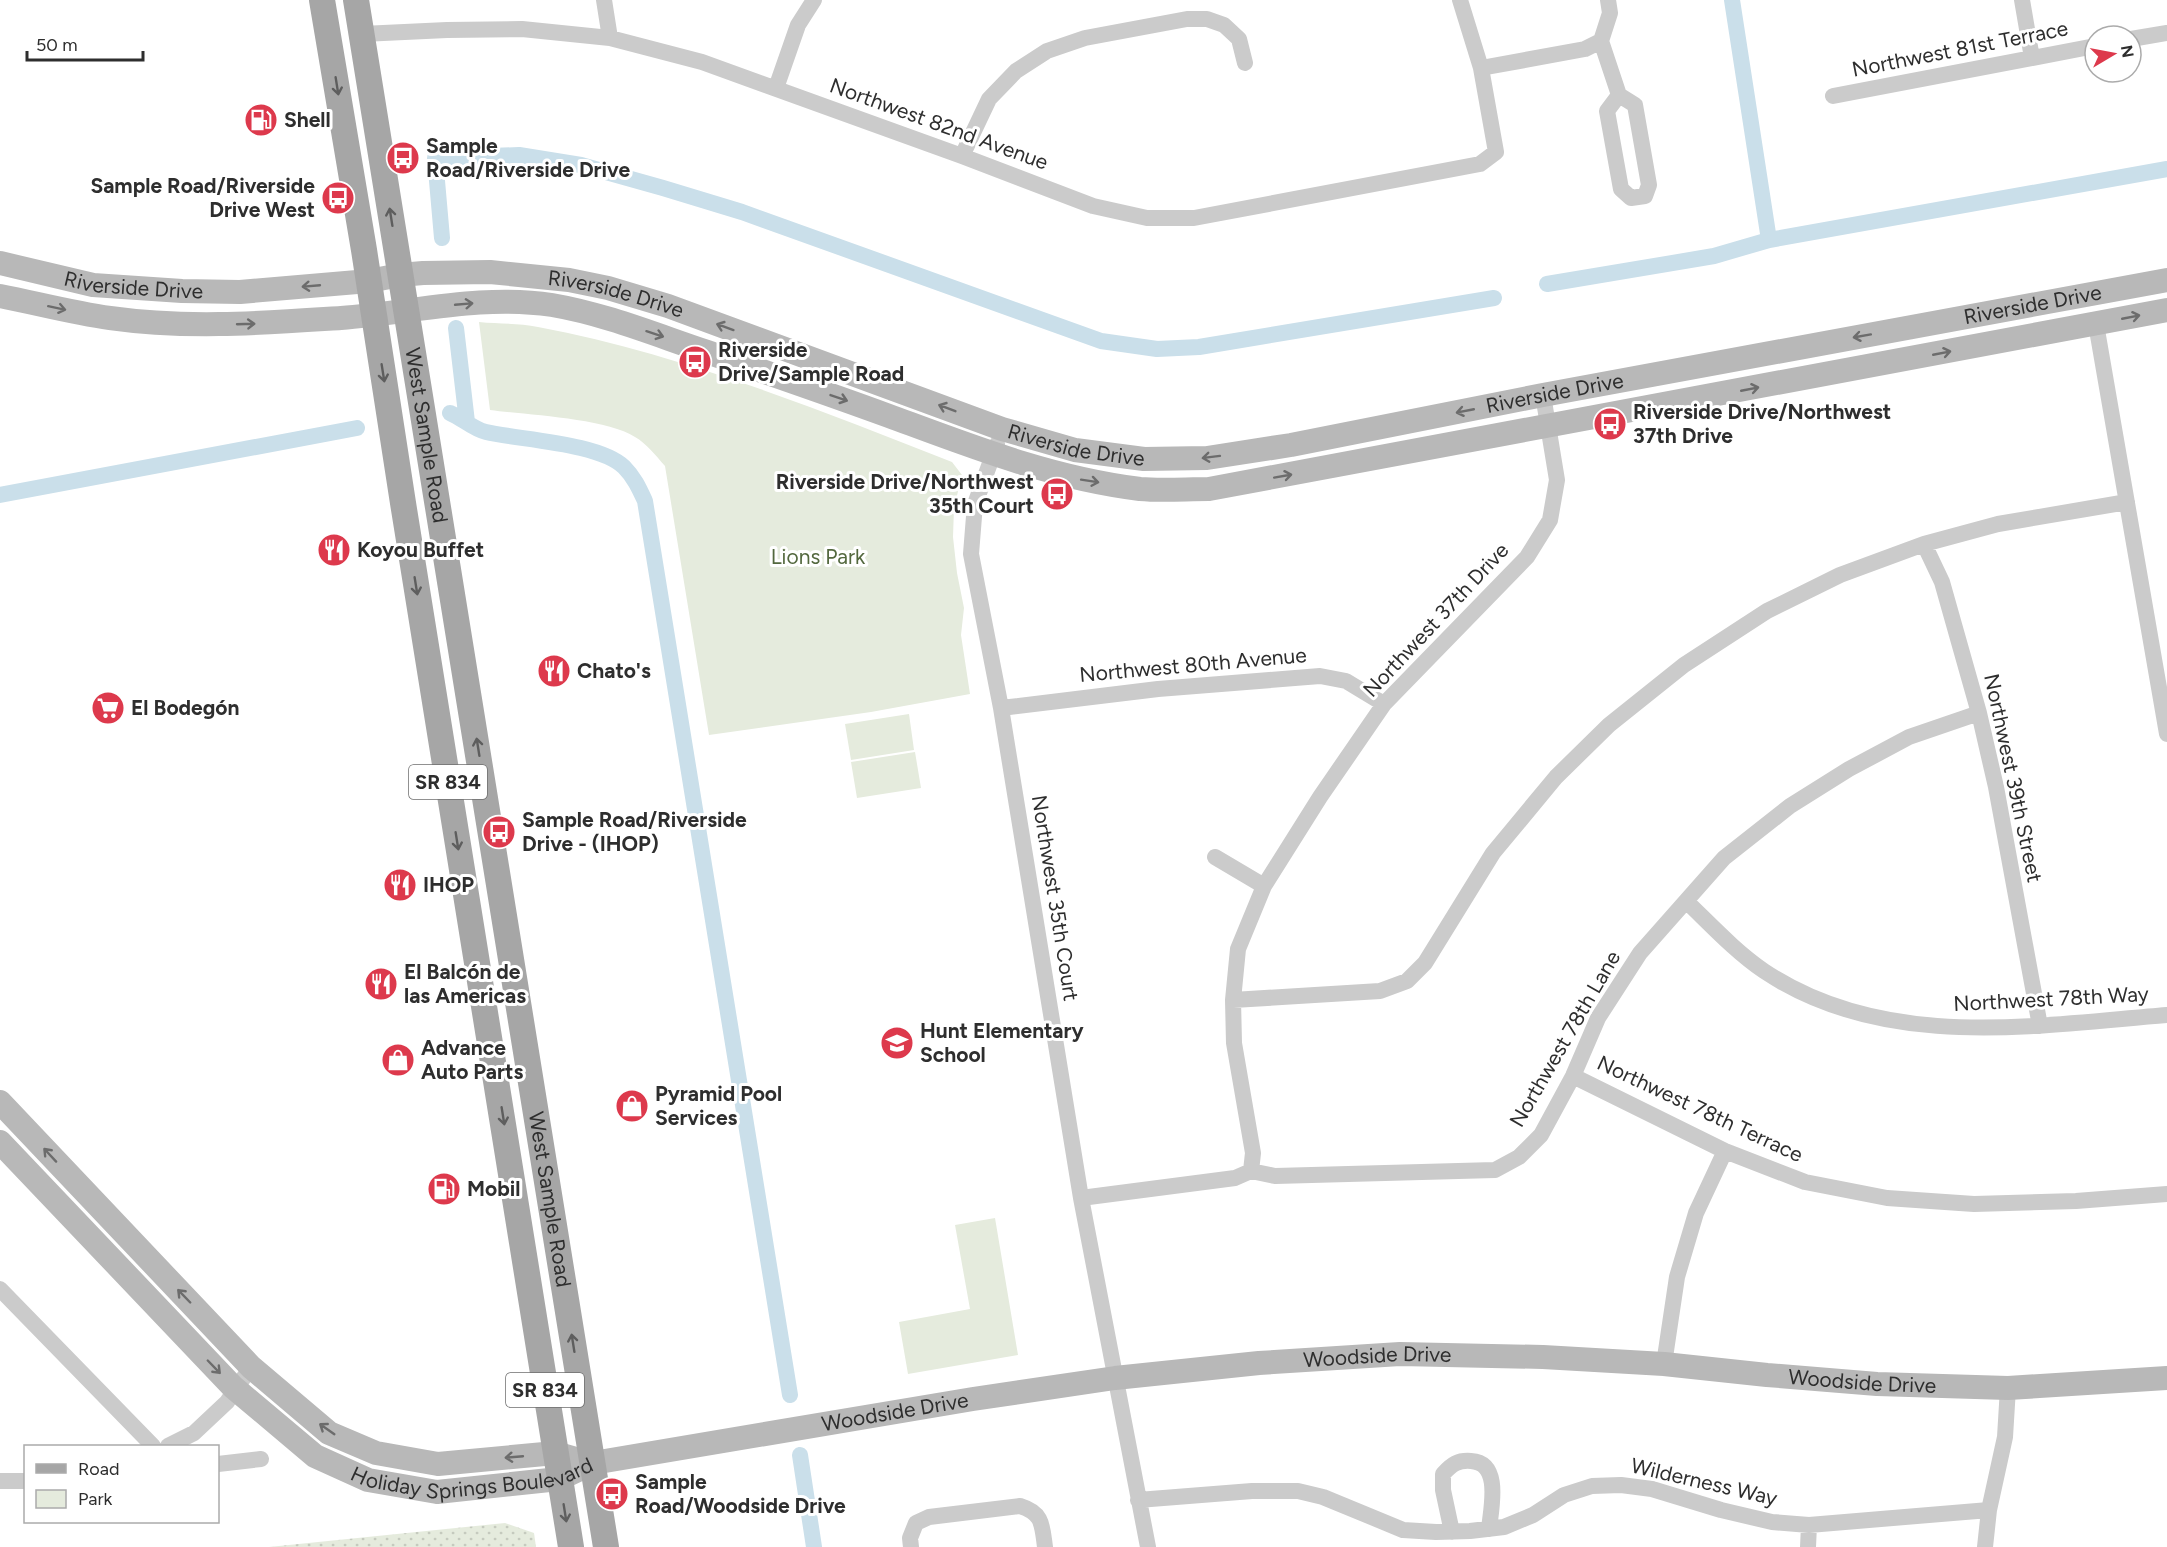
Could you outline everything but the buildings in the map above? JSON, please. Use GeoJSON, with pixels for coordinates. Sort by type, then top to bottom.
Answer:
{"type":"FeatureCollection","features":[{"type":"Feature","properties":{"kind":"main road","name":"West Sample Road"},"geometry":{"type":"LineString","coordinates":[[322,0],[571,1547]]}},
{"type":"Feature","properties":{"kind":"main road","name":"West Sample Road"},"geometry":{"type":"LineString","coordinates":[[356,0],[606,1547]]}},
{"type":"Feature","properties":{"kind":"main road"},"geometry":{"type":"LineString","coordinates":[[432,686],[451,707],[464,780],[487,801]]}},
{"type":"Feature","properties":{"kind":"main road"},"geometry":{"type":"LineString","coordinates":[[450,795],[472,816],[492,924],[510,950]]}},
{"type":"Feature","properties":{"kind":"street"},"geometry":{"type":"LineString","coordinates":[[604,0],[610,38]]}},
{"type":"Feature","properties":{"kind":"street"},"geometry":{"type":"LineString","coordinates":[[776,88],[798,25],[814,0]]}},
{"type":"Feature","properties":{"kind":"street"},"geometry":{"type":"LineString","coordinates":[[1460,0],[1480,68],[1585,49],[1601,41]]}},
{"type":"Feature","properties":{"kind":"street"},"geometry":{"type":"LineString","coordinates":[[1608,0],[1610,13],[1601,41],[1619,96],[1635,105],[1649,185],[1645,196],[1631,198],[1621,189],[1607,111],[1619,96]]}},
{"type":"Feature","properties":{"kind":"street"},"geometry":{"type":"LineString","coordinates":[[2022,0],[2032,58]]}},
{"type":"Feature","properties":{"kind":"street"},"geometry":{"type":"LineString","coordinates":[[962,156],[989,99],[1016,70],[1047,51],[1085,38],[1187,19],[1207,19],[1224,25],[1239,39],[1245,63]]}},
{"type":"Feature","properties":{"kind":"street","name":"Northwest 82nd Avenue"},"geometry":{"type":"LineString","coordinates":[[362,34],[522,29],[610,38],[702,62],[1093,206],[1147,218],[1194,218],[1480,164],[1496,152],[1480,68]]}},
{"type":"Feature","properties":{"kind":"street"},"geometry":{"type":"LineString","coordinates":[[2143,37],[2167,33]]}},
{"type":"Feature","properties":{"kind":"street","name":"Northwest 81st Terrace"},"geometry":{"type":"LineString","coordinates":[[1833,96],[2083,48]]}},
{"type":"Feature","properties":{"kind":"street","name":"Riverside Drive"},"geometry":{"type":"LineString","coordinates":[[0,263],[93,285],[182,291],[240,292],[369,281],[400,275],[490,272],[569,280],[608,288],[711,322],[1002,429],[1075,450],[1144,459],[1207,458],[1291,445],[1543,395],[2167,280]]}},
{"type":"Feature","properties":{"kind":"street","name":"Riverside Drive"},"geometry":{"type":"LineString","coordinates":[[0,296],[110,318],[188,325],[253,324],[374,315],[406,309],[488,302],[550,305],[597,315],[843,399],[993,455],[1069,477],[1143,489],[1209,489],[2167,310]]}},
{"type":"Feature","properties":{"kind":"street"},"geometry":{"type":"LineString","coordinates":[[2096,324],[2167,734]]}},
{"type":"Feature","properties":{"kind":"street","name":"Northwest 37th Drive"},"geometry":{"type":"LineString","coordinates":[[1251,1171],[1252,1153],[1234,1043],[1233,1000],[1238,949],[1264,886],[1320,797],[1384,704],[1527,557],[1550,520],[1557,480],[1543,395]]}},
{"type":"Feature","properties":{"kind":"street","name":"Northwest 35th Court"},"geometry":{"type":"LineString","coordinates":[[1002,429],[975,504],[971,554],[1001,708],[1081,1197],[1148,1547]]}},
{"type":"Feature","properties":{"kind":"street"},"geometry":{"type":"LineString","coordinates":[[1233,1000],[1380,991],[1407,981],[1425,963],[1493,853],[1556,777],[1609,724],[1684,665],[1767,611],[1840,575],[1924,544],[1998,524],[2127,502]]}},
{"type":"Feature","properties":{"kind":"street","name":"Northwest 39th Street"},"geometry":{"type":"LineString","coordinates":[[1924,544],[1942,582],[1979,714],[1996,788],[2040,1026]]}},
{"type":"Feature","properties":{"kind":"street","name":"Northwest 80th Avenue"},"geometry":{"type":"LineString","coordinates":[[1001,708],[1158,689],[1320,676],[1346,681],[1384,704]]}},
{"type":"Feature","properties":{"kind":"street","name":"Northwest 78th Lane"},"geometry":{"type":"LineString","coordinates":[[1081,1197],[1235,1178],[1251,1171],[1275,1176],[1495,1170],[1519,1157],[1540,1135],[1573,1076],[1598,1018],[1640,952],[1724,858],[1790,806],[1849,769],[1910,737],[1979,714]]}},
{"type":"Feature","properties":{"kind":"street"},"geometry":{"type":"LineString","coordinates":[[1215,857],[1264,886]]}},
{"type":"Feature","properties":{"kind":"street","name":"Northwest 78th Way"},"geometry":{"type":"LineString","coordinates":[[1686,901],[1764,971],[1808,995],[1846,1011],[1902,1023],[1975,1029],[2167,1015]]}},
{"type":"Feature","properties":{"kind":"street","name":"Northwest 78th Terrace"},"geometry":{"type":"LineString","coordinates":[[1573,1076],[1725,1151],[1805,1182],[1887,1198],[1974,1204],[2076,1201],[2167,1194]]}},
{"type":"Feature","properties":{"kind":"street","name":"Holiday Springs Boulevard"},"geometry":{"type":"LineString","coordinates":[[0,1102],[251,1367],[329,1433],[376,1453],[438,1464],[555,1454],[593,1463]]}},
{"type":"Feature","properties":{"kind":"street","name":"Holiday Springs Boulevard"},"geometry":{"type":"LineString","coordinates":[[0,1142],[236,1389],[315,1456],[368,1480],[437,1492],[559,1479],[593,1463]]}},
{"type":"Feature","properties":{"kind":"street"},"geometry":{"type":"LineString","coordinates":[[1664,1364],[1677,1276],[1696,1213],[1725,1151]]}},
{"type":"Feature","properties":{"kind":"street"},"geometry":{"type":"LineString","coordinates":[[98,1246],[117,1226]]}},
{"type":"Feature","properties":{"kind":"street"},"geometry":{"type":"LineString","coordinates":[[0,1289],[152,1445]]}},
{"type":"Feature","properties":{"kind":"street","name":"Woodside Drive"},"geometry":{"type":"LineString","coordinates":[[593,1463],[973,1399],[1115,1378],[1259,1363],[1400,1354],[1543,1357],[1664,1364],[1877,1384],[2008,1389],[2167,1378]]}},
{"type":"Feature","properties":{"kind":"street"},"geometry":{"type":"LineString","coordinates":[[170,1445],[194,1433],[227,1402],[251,1367]]}},
{"type":"Feature","properties":{"kind":"street"},"geometry":{"type":"LineString","coordinates":[[1985,1547],[1989,1510],[2006,1437],[2008,1389]]}},
{"type":"Feature","properties":{"kind":"street"},"geometry":{"type":"LineString","coordinates":[[219,1464],[261,1459]]}},
{"type":"Feature","properties":{"kind":"street"},"geometry":{"type":"LineString","coordinates":[[1452,1532],[1443,1490],[1443,1474],[1453,1464],[1464,1460],[1479,1461],[1489,1471],[1492,1486],[1489,1529]]}},
{"type":"Feature","properties":{"kind":"street"},"geometry":{"type":"LineString","coordinates":[[0,1481],[24,1481]]}},
{"type":"Feature","properties":{"kind":"street","name":"Wilderness Way"},"geometry":{"type":"LineString","coordinates":[[1138,1500],[1252,1491],[1298,1491],[1323,1497],[1403,1530],[1452,1532],[1504,1527],[1533,1515],[1564,1495],[1592,1486],[1621,1485],[1652,1489],[1721,1510],[1772,1522],[1809,1525],[1989,1510]]}},
{"type":"Feature","properties":{"kind":"street"},"geometry":{"type":"LineString","coordinates":[[911,1547],[910,1538],[916,1523],[929,1517],[1020,1506],[1033,1510],[1042,1522],[1045,1547]]}},
{"type":"Feature","properties":{"kind":"street"},"geometry":{"type":"LineString","coordinates":[[1808,1547],[1809,1525]]}},
{"type":"Feature","properties":{"kind":"green space","name":"Lions Park"},"geometry":{"type":"Polygon","coordinates":[[[479,322],[538,327],[644,352],[799,403],[952,462],[962,475],[954,508],[953,537],[964,608],[961,635],[970,694],[871,712],[709,735],[665,466],[635,437],[605,425],[490,410],[479,322]]]}},
{"type":"Feature","properties":{"kind":"green space"},"geometry":{"type":"Polygon","coordinates":[[[909,714],[914,750],[851,760],[845,724],[909,714]]]}},
{"type":"Feature","properties":{"kind":"green space"},"geometry":{"type":"Polygon","coordinates":[[[915,752],[921,788],[857,798],[851,762],[915,752]]]}},
{"type":"Feature","properties":{"kind":"green space"},"geometry":{"type":"Polygon","coordinates":[[[995,1218],[1018,1355],[908,1374],[899,1322],[970,1309],[955,1225],[995,1218]]]}},
{"type":"Feature","properties":{"kind":"green space"},"geometry":{"type":"Polygon","coordinates":[[[505,1523],[534,1533],[536,1547],[269,1547],[505,1523]]]}},
{"type":"Feature","properties":{"kind":"waterway"},"geometry":{"type":"LineString","coordinates":[[1732,0],[1769,240]]}},
{"type":"Feature","properties":{"kind":"waterway"},"geometry":{"type":"LineString","coordinates":[[442,238],[435,158],[519,155],[581,165],[742,212],[1101,341],[1157,349],[1199,347],[1494,298]]}},
{"type":"Feature","properties":{"kind":"waterway"},"geometry":{"type":"LineString","coordinates":[[1547,284],[1714,256],[1769,240],[2167,169]]}},
{"type":"Feature","properties":{"kind":"waterway"},"geometry":{"type":"LineString","coordinates":[[456,328],[467,422]]}},
{"type":"Feature","properties":{"kind":"waterway"},"geometry":{"type":"LineString","coordinates":[[450,413],[486,432],[579,447],[612,459],[631,475],[645,501],[790,1395]]}},
{"type":"Feature","properties":{"kind":"waterway"},"geometry":{"type":"LineString","coordinates":[[0,495],[357,428]]}},
{"type":"Feature","properties":{"kind":"waterway"},"geometry":{"type":"LineString","coordinates":[[800,1455],[814,1547]]}},
{"type":"Feature","properties":{"kind":"place","name":"Shell"},"geometry":{"type":"Point","coordinates":[261,120]}},
{"type":"Feature","properties":{"kind":"place","name":"Sample Road/Riverside Drive"},"geometry":{"type":"Point","coordinates":[403,158]}},
{"type":"Feature","properties":{"kind":"place","name":"Sample Road/Riverside Drive West"},"geometry":{"type":"Point","coordinates":[338,198]}},
{"type":"Feature","properties":{"kind":"place","name":"Riverside Drive/Sample Road"},"geometry":{"type":"Point","coordinates":[695,362]}},
{"type":"Feature","properties":{"kind":"place","name":"Riverside Drive/Northwest 37th Drive"},"geometry":{"type":"Point","coordinates":[1610,424]}},
{"type":"Feature","properties":{"kind":"place","name":"Riverside Drive/Northwest 35th Court"},"geometry":{"type":"Point","coordinates":[1057,494]}},
{"type":"Feature","properties":{"kind":"place","name":"Koyou Buffet"},"geometry":{"type":"Point","coordinates":[334,550]}},
{"type":"Feature","properties":{"kind":"place","name":"Chato's"},"geometry":{"type":"Point","coordinates":[554,671]}},
{"type":"Feature","properties":{"kind":"place","name":"El Bodegón"},"geometry":{"type":"Point","coordinates":[108,708]}},
{"type":"Feature","properties":{"kind":"place","name":"Sample Road/Riverside Drive - (IHOP)"},"geometry":{"type":"Point","coordinates":[499,832]}},
{"type":"Feature","properties":{"kind":"place","name":"IHOP"},"geometry":{"type":"Point","coordinates":[400,885]}},
{"type":"Feature","properties":{"kind":"place","name":"El Balcón de las Americas"},"geometry":{"type":"Point","coordinates":[381,984]}},
{"type":"Feature","properties":{"kind":"place","name":"Hunt Elementary School"},"geometry":{"type":"Point","coordinates":[897,1043]}},
{"type":"Feature","properties":{"kind":"place","name":"Advance Auto Parts"},"geometry":{"type":"Point","coordinates":[398,1060]}},
{"type":"Feature","properties":{"kind":"place","name":"Pyramid Pool Services"},"geometry":{"type":"Point","coordinates":[632,1106]}},
{"type":"Feature","properties":{"kind":"place","name":"Mobil"},"geometry":{"type":"Point","coordinates":[444,1189]}},
{"type":"Feature","properties":{"kind":"place","name":"Sample Road/Woodside Drive"},"geometry":{"type":"Point","coordinates":[612,1494]}}]}
